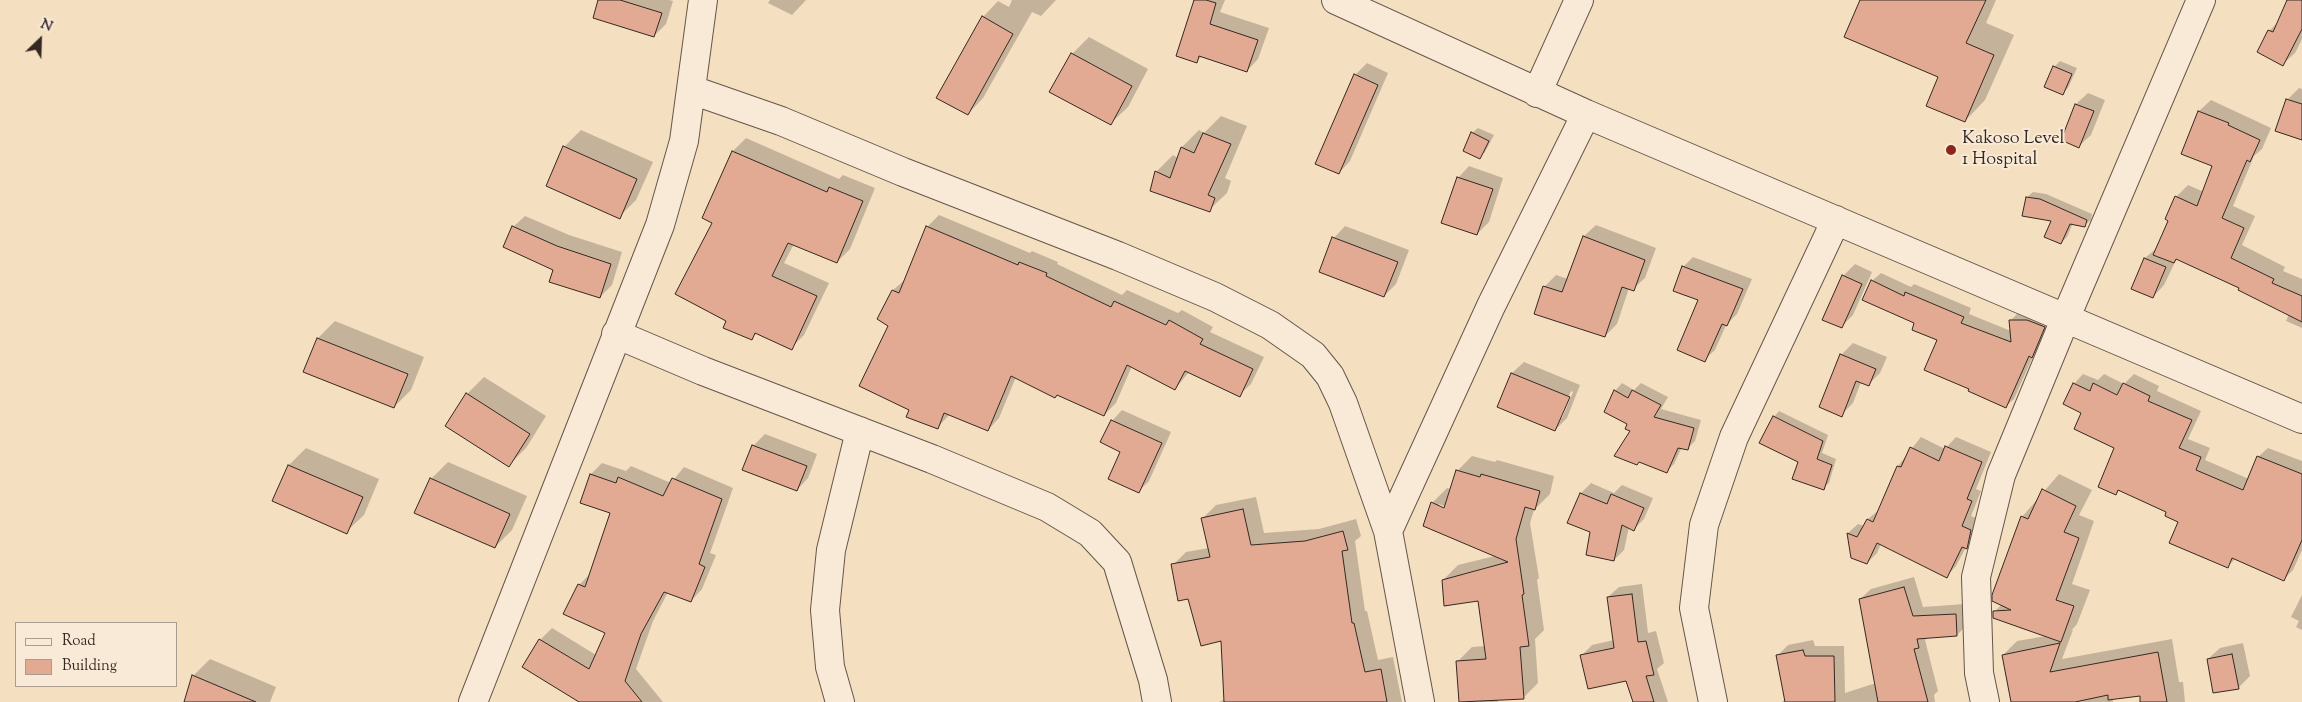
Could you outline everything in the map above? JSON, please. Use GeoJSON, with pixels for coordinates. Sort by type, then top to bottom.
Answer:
{"type":"FeatureCollection","features":[{"type":"Feature","properties":{"kind":"street"},"geometry":{"type":"LineString","coordinates":[[472,702],[660,225],[684,141],[702,0]]}},
{"type":"Feature","properties":{"kind":"street"},"geometry":{"type":"LineString","coordinates":[[1336,0],[1586,114],[2302,419]]}},
{"type":"Feature","properties":{"kind":"street"},"geometry":{"type":"LineString","coordinates":[[1537,92],[1579,0]]}},
{"type":"Feature","properties":{"kind":"street"},"geometry":{"type":"LineString","coordinates":[[1985,702],[1979,673],[1976,577],[2002,475],[2066,317],[2201,0]]}},
{"type":"Feature","properties":{"kind":"street"},"geometry":{"type":"LineString","coordinates":[[692,90],[781,121],[903,172],[1109,252],[1215,298],[1270,325],[1313,355],[1330,376],[1343,403],[1388,531],[1420,702]]}},
{"type":"Feature","properties":{"kind":"street"},"geometry":{"type":"LineString","coordinates":[[1388,531],[1491,306],[1586,114]]}},
{"type":"Feature","properties":{"kind":"street"},"geometry":{"type":"LineString","coordinates":[[1713,702],[1694,608],[1704,525],[1734,437],[1836,220]]}},
{"type":"Feature","properties":{"kind":"street"},"geometry":{"type":"LineString","coordinates":[[616,334],[703,371],[1047,507],[1090,533],[1117,562],[1153,680],[1157,702]]}},
{"type":"Feature","properties":{"kind":"street"},"geometry":{"type":"LineString","coordinates":[[840,702],[830,667],[825,610],[831,550],[860,432]]}},
{"type":"Feature","properties":{"kind":"building"},"geometry":{"type":"Polygon","coordinates":[[[598,0],[620,0],[662,13],[654,37],[593,18],[598,0]]]}},
{"type":"Feature","properties":{"kind":"building"},"geometry":{"type":"Polygon","coordinates":[[[1194,0],[1206,0],[1216,3],[1210,24],[1258,40],[1247,72],[1199,56],[1197,63],[1176,56],[1194,0]]]}},
{"type":"Feature","properties":{"kind":"building"},"geometry":{"type":"Polygon","coordinates":[[[1860,0],[1986,0],[1966,43],[1994,55],[1965,122],[1926,106],[1938,77],[1844,37],[1860,0]]]}},
{"type":"Feature","properties":{"kind":"building"},"geometry":{"type":"Polygon","coordinates":[[[2287,0],[2302,0],[2302,29],[2283,66],[2257,52],[2268,30],[2273,32],[2287,0]]]}},
{"type":"Feature","properties":{"kind":"building"},"geometry":{"type":"Polygon","coordinates":[[[982,16],[1013,34],[968,115],[936,98],[982,16]]]}},
{"type":"Feature","properties":{"kind":"building"},"geometry":{"type":"Polygon","coordinates":[[[1071,53],[1132,86],[1111,125],[1049,92],[1071,53]]]}},
{"type":"Feature","properties":{"kind":"building"},"geometry":{"type":"Polygon","coordinates":[[[2053,66],[2072,74],[2063,95],[2044,87],[2053,66]]]}},
{"type":"Feature","properties":{"kind":"building"},"geometry":{"type":"Polygon","coordinates":[[[1354,74],[1378,85],[1339,174],[1315,164],[1354,74]]]}},
{"type":"Feature","properties":{"kind":"building"},"geometry":{"type":"Polygon","coordinates":[[[2286,99],[2302,104],[2302,140],[2275,131],[2286,99]]]}},
{"type":"Feature","properties":{"kind":"building"},"geometry":{"type":"Polygon","coordinates":[[[2075,104],[2094,111],[2079,148],[2061,140],[2075,104]]]}},
{"type":"Feature","properties":{"kind":"building"},"geometry":{"type":"Polygon","coordinates":[[[2198,111],[2229,123],[2228,125],[2260,140],[2250,162],[2247,160],[2222,218],[2244,228],[2231,258],[2274,279],[2272,283],[2302,296],[2302,322],[2238,290],[2239,288],[2176,259],[2174,263],[2153,255],[2168,221],[2165,219],[2175,196],[2197,206],[2212,166],[2181,154],[2198,111]]]}},
{"type":"Feature","properties":{"kind":"building"},"geometry":{"type":"Polygon","coordinates":[[[1471,132],[1489,141],[1480,159],[1463,151],[1471,132]]]}},
{"type":"Feature","properties":{"kind":"building"},"geometry":{"type":"Polygon","coordinates":[[[1203,133],[1231,144],[1208,195],[1215,198],[1210,212],[1150,191],[1155,171],[1170,178],[1181,147],[1194,153],[1203,133]]]}},
{"type":"Feature","properties":{"kind":"building"},"geometry":{"type":"Polygon","coordinates":[[[563,146],[637,179],[620,219],[546,186],[563,146]]]}},
{"type":"Feature","properties":{"kind":"building"},"geometry":{"type":"Polygon","coordinates":[[[732,151],[827,192],[829,187],[863,201],[837,263],[788,243],[772,276],[817,296],[792,350],[755,333],[752,340],[723,328],[726,321],[675,294],[712,223],[702,218],[732,151]]]}},
{"type":"Feature","properties":{"kind":"building"},"geometry":{"type":"Polygon","coordinates":[[[1457,177],[1493,189],[1477,235],[1441,223],[1457,177]]]}},
{"type":"Feature","properties":{"kind":"building"},"geometry":{"type":"Polygon","coordinates":[[[2026,197],[2040,199],[2087,220],[2085,227],[2070,224],[2061,244],[2044,237],[2051,221],[2022,216],[2026,197]]]}},
{"type":"Feature","properties":{"kind":"building"},"geometry":{"type":"Polygon","coordinates":[[[512,226],[557,246],[611,264],[600,298],[549,282],[553,270],[503,247],[512,226]]]}},
{"type":"Feature","properties":{"kind":"building"},"geometry":{"type":"Polygon","coordinates":[[[926,226],[1018,265],[1019,262],[1047,273],[1046,276],[1111,307],[1114,301],[1166,325],[1169,320],[1203,339],[1200,344],[1253,369],[1240,397],[1185,371],[1175,390],[1127,365],[1104,416],[1057,395],[1055,398],[1011,376],[988,431],[944,413],[938,429],[906,417],[909,410],[859,386],[888,326],[877,319],[892,290],[899,293],[926,226]]]}},
{"type":"Feature","properties":{"kind":"building"},"geometry":{"type":"Polygon","coordinates":[[[1583,236],[1645,260],[1634,291],[1622,287],[1605,337],[1534,314],[1543,286],[1562,292],[1583,236]]]}},
{"type":"Feature","properties":{"kind":"building"},"geometry":{"type":"Polygon","coordinates":[[[1332,237],[1398,262],[1384,297],[1319,272],[1332,237]]]}},
{"type":"Feature","properties":{"kind":"building"},"geometry":{"type":"Polygon","coordinates":[[[2144,258],[2166,267],[2153,298],[2131,289],[2144,258]]]}},
{"type":"Feature","properties":{"kind":"building"},"geometry":{"type":"Polygon","coordinates":[[[1682,266],[1743,289],[1727,326],[1722,324],[1705,362],[1677,350],[1698,300],[1673,291],[1682,266]]]}},
{"type":"Feature","properties":{"kind":"building"},"geometry":{"type":"Polygon","coordinates":[[[1842,275],[1862,284],[1842,328],[1822,320],[1842,275]]]}},
{"type":"Feature","properties":{"kind":"building"},"geometry":{"type":"Polygon","coordinates":[[[1871,280],[1904,296],[1905,292],[1964,317],[1961,323],[2011,342],[2009,320],[2027,320],[2045,327],[2032,358],[2029,356],[2006,408],[1968,391],[1969,389],[1924,370],[1937,340],[1912,330],[1914,323],[1862,300],[1871,280]]]}},
{"type":"Feature","properties":{"kind":"building"},"geometry":{"type":"Polygon","coordinates":[[[317,338],[408,374],[394,408],[303,372],[317,338]]]}},
{"type":"Feature","properties":{"kind":"building"},"geometry":{"type":"Polygon","coordinates":[[[1840,354],[1876,369],[1869,386],[1856,381],[1842,417],[1819,407],[1840,354]]]}},
{"type":"Feature","properties":{"kind":"building"},"geometry":{"type":"Polygon","coordinates":[[[1511,373],[1570,397],[1555,431],[1497,407],[1511,373]]]}},
{"type":"Feature","properties":{"kind":"building"},"geometry":{"type":"Polygon","coordinates":[[[2073,383],[2090,391],[2093,383],[2117,395],[2123,383],[2150,396],[2148,401],[2192,420],[2179,448],[2201,457],[2196,470],[2243,490],[2257,456],[2302,474],[2302,540],[2284,581],[2232,558],[2228,568],[2169,543],[2178,522],[2165,516],[2166,512],[2118,490],[2116,495],[2098,487],[2114,448],[2074,429],[2081,413],[2063,404],[2073,383]]]}},
{"type":"Feature","properties":{"kind":"building"},"geometry":{"type":"Polygon","coordinates":[[[1614,390],[1628,398],[1632,390],[1661,405],[1654,417],[1694,428],[1688,450],[1678,448],[1667,473],[1639,462],[1637,465],[1614,456],[1630,431],[1625,429],[1627,424],[1604,412],[1614,390]]]}},
{"type":"Feature","properties":{"kind":"building"},"geometry":{"type":"Polygon","coordinates":[[[466,393],[530,434],[509,467],[445,426],[466,393]]]}},
{"type":"Feature","properties":{"kind":"building"},"geometry":{"type":"Polygon","coordinates":[[[1773,416],[1823,441],[1817,459],[1832,465],[1824,490],[1792,479],[1798,462],[1759,443],[1773,416]]]}},
{"type":"Feature","properties":{"kind":"building"},"geometry":{"type":"Polygon","coordinates":[[[1111,420],[1162,443],[1139,493],[1108,479],[1120,452],[1100,442],[1111,420]]]}},
{"type":"Feature","properties":{"kind":"building"},"geometry":{"type":"Polygon","coordinates":[[[752,445],[807,466],[797,491],[742,470],[752,445]]]}},
{"type":"Feature","properties":{"kind":"building"},"geometry":{"type":"Polygon","coordinates":[[[1945,446],[1982,462],[1967,499],[1972,501],[1962,526],[1971,530],[1967,549],[1962,547],[1947,578],[1877,543],[1867,564],[1851,558],[1847,533],[1857,537],[1867,519],[1873,522],[1897,466],[1901,467],[1910,447],[1939,461],[1945,446]]]}},
{"type":"Feature","properties":{"kind":"building"},"geometry":{"type":"Polygon","coordinates":[[[288,465],[363,497],[347,534],[272,501],[288,465]]]}},
{"type":"Feature","properties":{"kind":"building"},"geometry":{"type":"Polygon","coordinates":[[[1456,470],[1480,477],[1481,474],[1540,491],[1535,510],[1525,507],[1516,539],[1529,646],[1520,647],[1524,699],[1459,702],[1456,661],[1486,659],[1478,601],[1444,606],[1442,580],[1508,562],[1423,526],[1431,502],[1444,508],[1456,470]]]}},
{"type":"Feature","properties":{"kind":"building"},"geometry":{"type":"Polygon","coordinates":[[[590,474],[616,483],[618,477],[663,496],[672,478],[722,499],[699,564],[705,567],[691,602],[664,592],[641,634],[625,681],[642,702],[579,702],[522,667],[539,639],[589,669],[605,633],[563,614],[578,584],[585,587],[610,513],[580,503],[590,474]]]}},
{"type":"Feature","properties":{"kind":"building"},"geometry":{"type":"Polygon","coordinates":[[[430,478],[510,514],[495,548],[414,513],[430,478]]]}},
{"type":"Feature","properties":{"kind":"building"},"geometry":{"type":"Polygon","coordinates":[[[2042,489],[2076,506],[2064,532],[2079,538],[2056,600],[2074,606],[2061,642],[1993,618],[1993,611],[2011,610],[1992,601],[1992,595],[2021,516],[2028,519],[2042,489]]]}},
{"type":"Feature","properties":{"kind":"building"},"geometry":{"type":"Polygon","coordinates":[[[1580,493],[1607,504],[1611,494],[1644,508],[1634,531],[1622,525],[1614,561],[1586,555],[1590,532],[1567,523],[1580,493]]]}},
{"type":"Feature","properties":{"kind":"building"},"geometry":{"type":"Polygon","coordinates":[[[1243,509],[1251,545],[1305,541],[1343,531],[1348,550],[1342,551],[1352,623],[1354,623],[1365,672],[1381,669],[1387,702],[1224,702],[1221,641],[1201,646],[1188,599],[1178,601],[1171,564],[1210,557],[1201,518],[1243,509]]]}},
{"type":"Feature","properties":{"kind":"building"},"geometry":{"type":"Polygon","coordinates":[[[1904,587],[1913,616],[1956,614],[1957,636],[1917,639],[1919,648],[1914,649],[1928,702],[1878,702],[1859,599],[1904,587]]]}},
{"type":"Feature","properties":{"kind":"building"},"geometry":{"type":"Polygon","coordinates":[[[1632,594],[1638,642],[1646,641],[1654,675],[1646,676],[1654,702],[1633,702],[1626,681],[1588,689],[1580,655],[1614,648],[1607,597],[1632,594]]]}},
{"type":"Feature","properties":{"kind":"building"},"geometry":{"type":"Polygon","coordinates":[[[2060,643],[2050,672],[2158,652],[2167,702],[2140,702],[2140,696],[2108,700],[2108,695],[2075,702],[2011,702],[2002,655],[2060,643]]]}},
{"type":"Feature","properties":{"kind":"building"},"geometry":{"type":"Polygon","coordinates":[[[1803,650],[1805,656],[1834,656],[1835,702],[1785,702],[1776,655],[1803,650]]]}},
{"type":"Feature","properties":{"kind":"building"},"geometry":{"type":"Polygon","coordinates":[[[2232,654],[2239,689],[2213,693],[2207,659],[2232,654]]]}},
{"type":"Feature","properties":{"kind":"building"},"geometry":{"type":"Polygon","coordinates":[[[192,675],[256,702],[184,702],[192,675]]]}},
{"type":"Feature","properties":{"kind":"place","name":"Kakoso Level 1 Hospital"},"geometry":{"type":"Point","coordinates":[1951,150]}}]}
